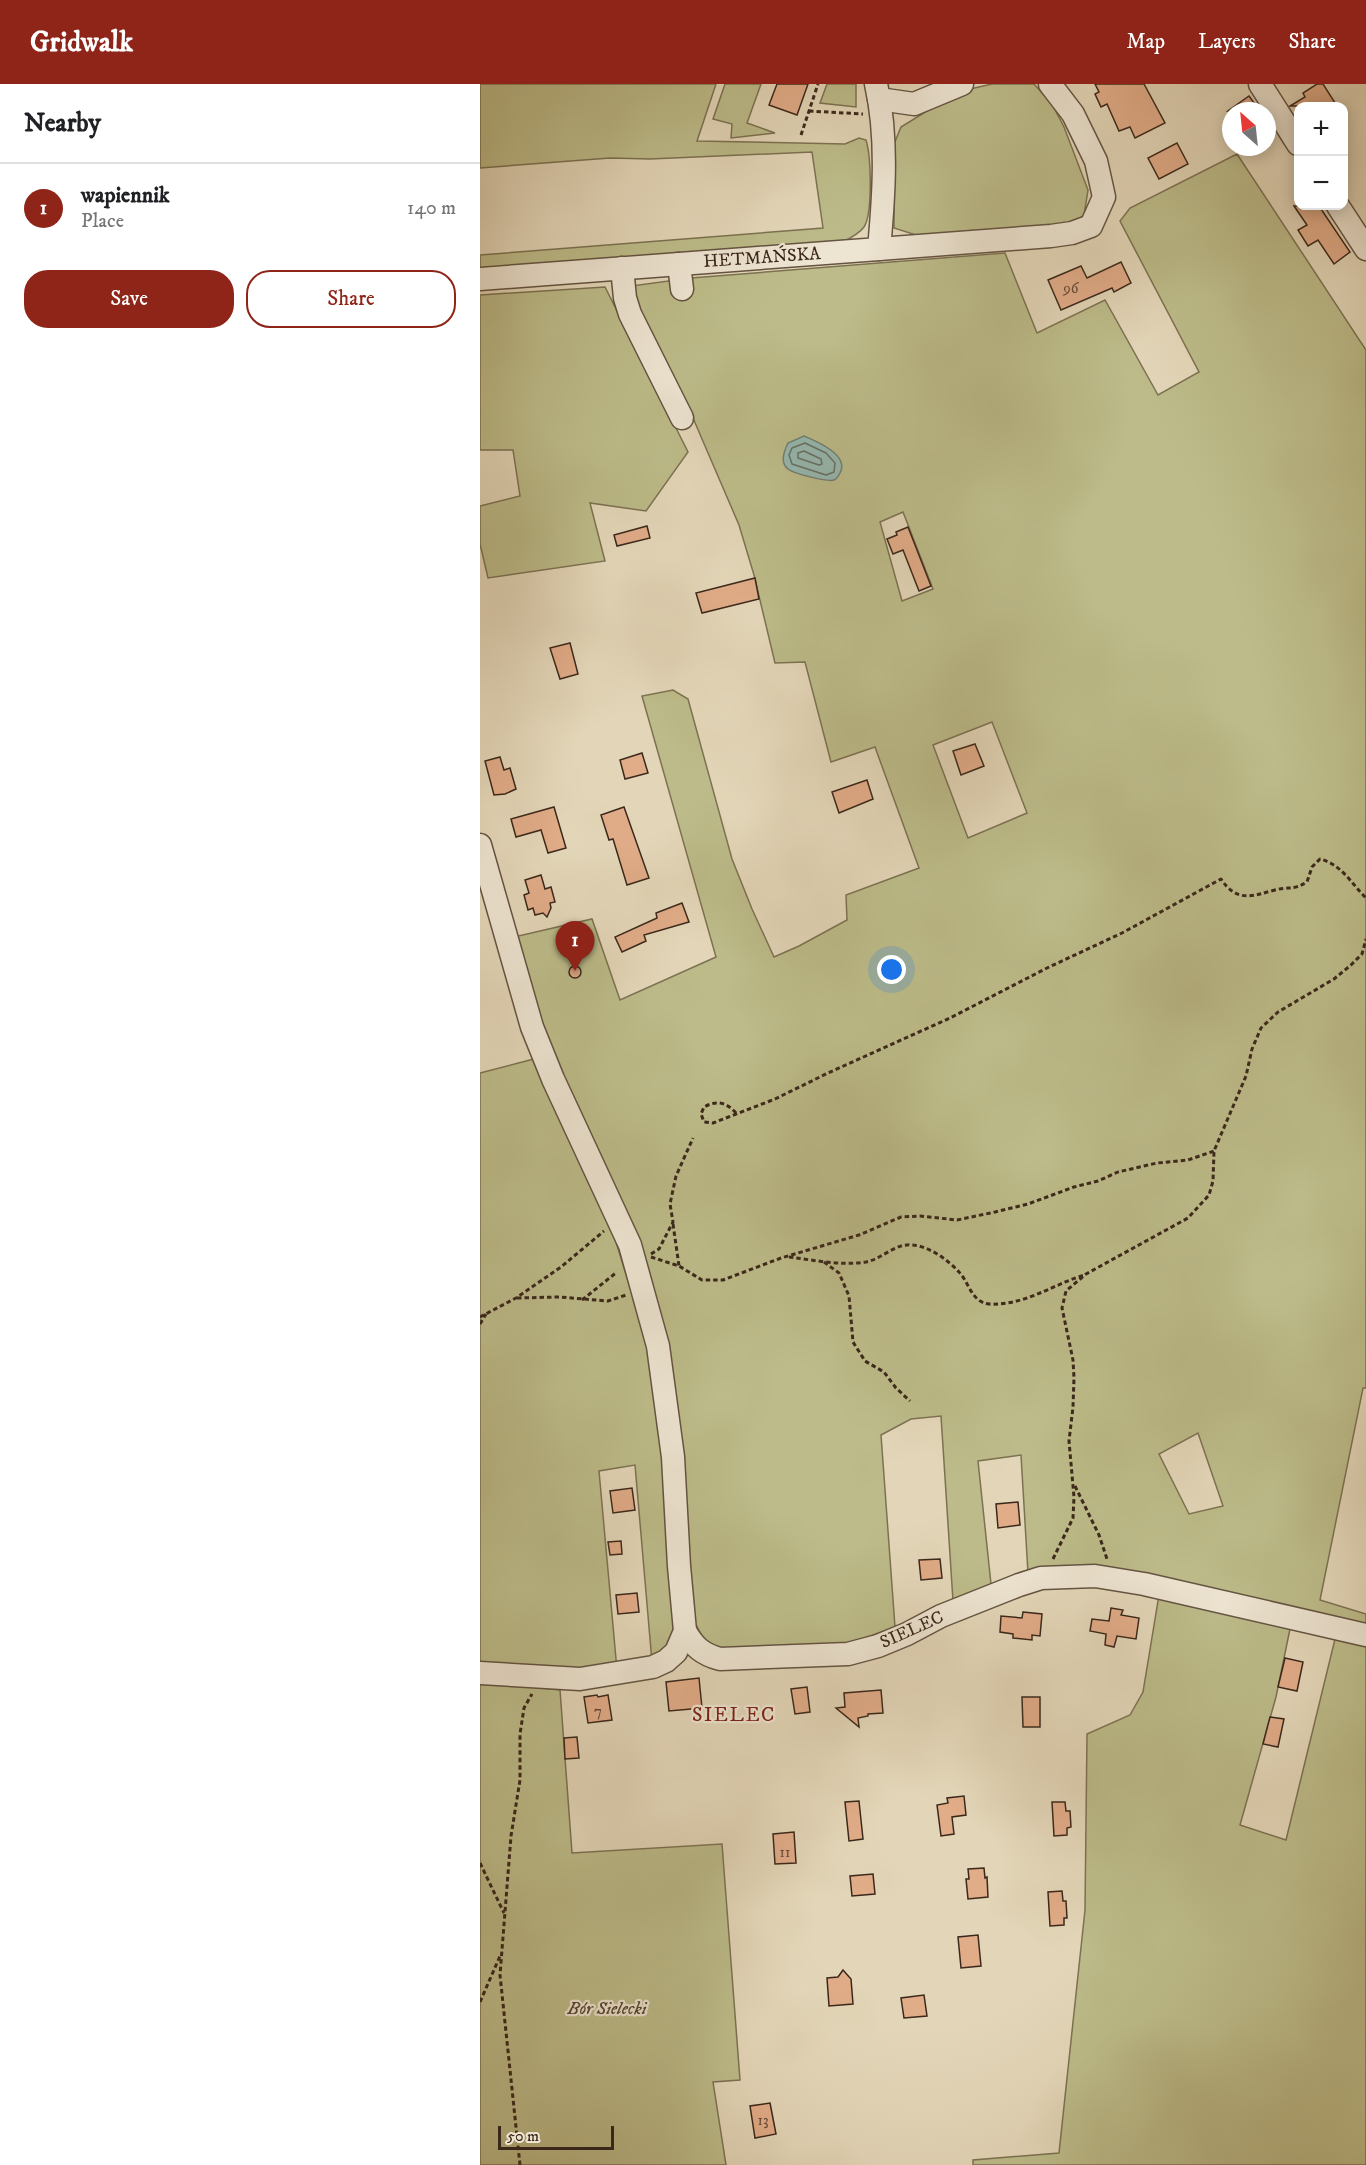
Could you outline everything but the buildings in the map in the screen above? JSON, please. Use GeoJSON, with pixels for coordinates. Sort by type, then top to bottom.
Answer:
{"type":"FeatureCollection","features":[{"type":"Feature","properties":{"kind":"street"},"geometry":{"type":"LineString","coordinates":[[879,249],[883,180],[882,118],[876,99],[914,104],[962,84]]}},
{"type":"Feature","properties":{"kind":"street","name":"HETMAŃSKA"},"geometry":{"type":"LineString","coordinates":[[480,279],[1072,233],[1091,226],[1104,197],[1096,160],[1072,114],[1050,84]]}},
{"type":"Feature","properties":{"kind":"street"},"geometry":{"type":"LineString","coordinates":[[1260,84],[1294,136]]}},
{"type":"Feature","properties":{"kind":"street"},"geometry":{"type":"LineString","coordinates":[[1341,210],[1366,249]]}},
{"type":"Feature","properties":{"kind":"street"},"geometry":{"type":"LineString","coordinates":[[679,264],[682,289]]}},
{"type":"Feature","properties":{"kind":"street"},"geometry":{"type":"LineString","coordinates":[[622,268],[625,298],[630,314],[682,418]]}},
{"type":"Feature","properties":{"kind":"street"},"geometry":{"type":"LineString","coordinates":[[480,845],[532,1026],[553,1079],[620,1222],[634,1258],[658,1346],[673,1457],[685,1631],[676,1652],[666,1661],[653,1667],[580,1679],[480,1672]]}},
{"type":"Feature","properties":{"kind":"street","name":"SIELEC"},"geometry":{"type":"LineString","coordinates":[[685,1631],[698,1650],[707,1656],[720,1659],[848,1654],[878,1646],[942,1616],[1041,1578],[1095,1576],[1144,1584],[1366,1635]]}},
{"type":"Feature","properties":{"kind":"path"},"geometry":{"type":"LineString","coordinates":[[801,135],[818,84]]}},
{"type":"Feature","properties":{"kind":"path"},"geometry":{"type":"LineString","coordinates":[[809,111],[876,99]]}},
{"type":"Feature","properties":{"kind":"path"},"geometry":{"type":"LineString","coordinates":[[736,1113],[729,1104],[721,1102],[704,1107],[701,1114],[704,1122],[712,1123],[775,1099],[950,1018],[1047,968],[1122,933],[1221,879],[1237,894],[1247,897],[1278,889],[1296,889],[1307,882],[1312,867],[1320,859],[1331,862],[1341,870],[1366,898]]}},
{"type":"Feature","properties":{"kind":"path"},"geometry":{"type":"LineString","coordinates":[[1041,1578],[1059,1550],[1073,1518],[1073,1483],[1069,1442],[1074,1378],[1062,1308],[1066,1291],[1086,1274],[1188,1218],[1209,1195],[1213,1181],[1214,1151],[1246,1076],[1252,1049],[1261,1028],[1278,1012],[1334,980],[1364,953],[1366,939]]}},
{"type":"Feature","properties":{"kind":"path"},"geometry":{"type":"LineString","coordinates":[[679,1266],[670,1204],[676,1176],[693,1138]]}},
{"type":"Feature","properties":{"kind":"path"},"geometry":{"type":"LineString","coordinates":[[673,1222],[659,1249],[647,1256],[660,1258],[679,1266],[702,1280],[723,1280],[787,1256],[859,1235],[901,1217],[920,1216],[957,1220],[995,1212],[1028,1204],[1118,1172],[1157,1163],[1188,1160],[1214,1151]]}},
{"type":"Feature","properties":{"kind":"path"},"geometry":{"type":"LineString","coordinates":[[480,1317],[516,1298],[561,1267],[606,1229],[620,1222]]}},
{"type":"Feature","properties":{"kind":"path"},"geometry":{"type":"LineString","coordinates":[[787,1256],[846,1264],[869,1262],[893,1248],[911,1244],[941,1256],[960,1272],[980,1302],[989,1304],[1024,1299],[1043,1293],[1060,1282],[1086,1274]]}},
{"type":"Feature","properties":{"kind":"path"},"geometry":{"type":"LineString","coordinates":[[582,1300],[606,1283],[634,1258]]}},
{"type":"Feature","properties":{"kind":"path"},"geometry":{"type":"LineString","coordinates":[[822,1261],[839,1273],[849,1296],[853,1342],[865,1360],[884,1372],[910,1401]]}},
{"type":"Feature","properties":{"kind":"path"},"geometry":{"type":"LineString","coordinates":[[516,1298],[559,1297],[608,1300],[642,1291]]}},
{"type":"Feature","properties":{"kind":"path"},"geometry":{"type":"LineString","coordinates":[[480,1324],[487,1313]]}},
{"type":"Feature","properties":{"kind":"path"},"geometry":{"type":"LineString","coordinates":[[1073,1483],[1100,1535],[1108,1561],[1109,1578]]}},
{"type":"Feature","properties":{"kind":"path"},"geometry":{"type":"LineString","coordinates":[[520,2165],[500,1976],[511,1836],[520,1780],[520,1734],[524,1708],[533,1693],[552,1677]]}},
{"type":"Feature","properties":{"kind":"path"},"geometry":{"type":"LineString","coordinates":[[480,1863],[505,1914]]}},
{"type":"Feature","properties":{"kind":"path"},"geometry":{"type":"LineString","coordinates":[[480,2002],[502,1952]]}},
{"type":"Feature","properties":{"kind":"green space"},"geometry":{"type":"Polygon","coordinates":[[[480,84],[716,84],[697,141],[845,144],[859,138],[866,140],[870,184],[867,220],[859,232],[841,243],[480,270],[480,255],[823,228],[812,152],[650,159],[610,158],[480,168],[480,84]]]}},
{"type":"Feature","properties":{"kind":"green space"},"geometry":{"type":"Polygon","coordinates":[[[725,84],[761,84],[747,123],[775,133],[731,138],[732,124],[713,119],[725,84]]]}},
{"type":"Feature","properties":{"kind":"green space"},"geometry":{"type":"Polygon","coordinates":[[[827,84],[856,84],[856,107],[820,103],[827,84]]]}},
{"type":"Feature","properties":{"kind":"green space"},"geometry":{"type":"Polygon","coordinates":[[[992,84],[1034,84],[1052,104],[1064,127],[1088,190],[1084,215],[1073,223],[999,231],[919,236],[894,228],[894,144],[901,127],[935,106],[970,89],[992,84]]]}},
{"type":"Feature","properties":{"kind":"green space"},"geometry":{"type":"Polygon","coordinates":[[[1233,156],[1238,156],[1366,350],[1366,1388],[1363,1388],[1320,1600],[1366,1614],[1366,1630],[1028,1573],[1021,1455],[978,1461],[991,1584],[953,1601],[941,1416],[911,1419],[881,1435],[895,1627],[843,1646],[719,1649],[703,1638],[691,1615],[675,1403],[547,1043],[514,937],[592,919],[620,1000],[716,957],[642,696],[673,690],[688,699],[732,859],[774,957],[847,920],[846,895],[919,868],[875,747],[831,762],[805,662],[775,663],[754,575],[739,525],[693,418],[640,313],[631,286],[691,278],[1005,253],[1037,333],[1105,300],[1158,395],[1199,372],[1120,221],[1130,208],[1233,156]],[[903,512],[880,522],[902,601],[933,589],[903,512]],[[992,722],[933,745],[968,838],[1027,813],[992,722]],[[1198,1433],[1159,1454],[1189,1514],[1223,1506],[1198,1433]]]}},
{"type":"Feature","properties":{"kind":"green space"},"geometry":{"type":"Polygon","coordinates":[[[605,287],[688,452],[646,511],[590,503],[605,561],[488,578],[480,544],[480,506],[520,496],[513,450],[480,450],[480,295],[605,287]]]}},
{"type":"Feature","properties":{"kind":"green space"},"geometry":{"type":"Polygon","coordinates":[[[534,1059],[605,1207],[645,1335],[667,1446],[676,1605],[674,1642],[652,1662],[635,1465],[599,1471],[617,1670],[480,1664],[480,1073],[534,1059]]]}},
{"type":"Feature","properties":{"kind":"green space"},"geometry":{"type":"Polygon","coordinates":[[[1159,1595],[1290,1629],[1276,1697],[1240,1825],[1286,1840],[1335,1639],[1366,1644],[1366,2165],[973,2165],[973,2160],[1059,2153],[1085,1910],[1087,1734],[1130,1715],[1143,1692],[1159,1595]]]}},
{"type":"Feature","properties":{"kind":"green space","name":"Bór Sielecki"},"geometry":{"type":"Polygon","coordinates":[[[480,1681],[560,1690],[572,1853],[722,1844],[740,2080],[713,2082],[726,2165],[480,2165],[480,1681]]]}},
{"type":"Feature","properties":{"kind":"water"},"geometry":{"type":"Polygon","coordinates":[[[804,436],[816,441],[836,455],[842,466],[838,477],[825,480],[788,469],[784,464],[784,457],[788,443],[804,436]]]}},
{"type":"Feature","properties":{"kind":"place","name":"wapiennik"},"geometry":{"type":"Point","coordinates":[575,971]}},
{"type":"Feature","properties":{"kind":"district","name":"SIELEC"},"geometry":{"type":"Point","coordinates":[734,1715]}}]}
